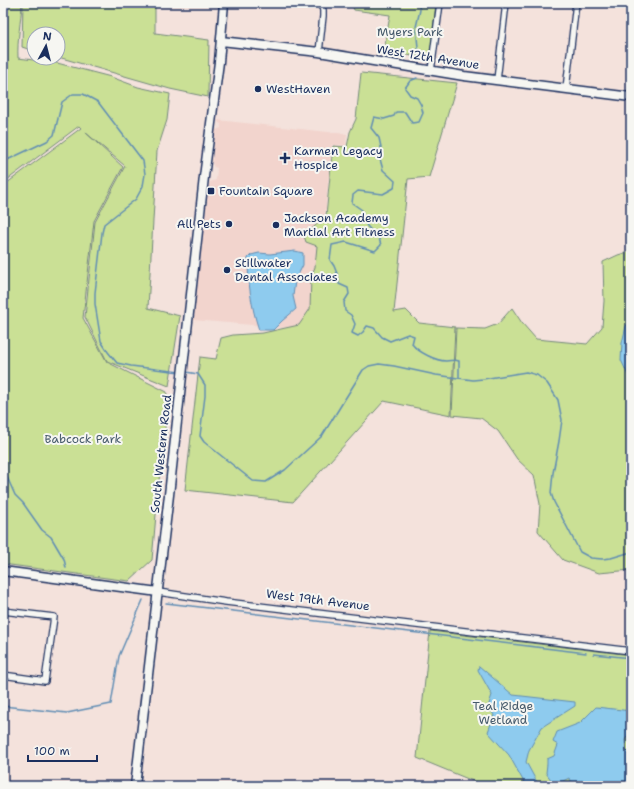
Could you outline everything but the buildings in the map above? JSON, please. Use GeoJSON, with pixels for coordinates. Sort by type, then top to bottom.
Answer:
{"type":"FeatureCollection","features":[{"type":"Feature","properties":{"kind":"main road"},"geometry":{"type":"LineString","coordinates":[[221,41],[224,3]]}},
{"type":"Feature","properties":{"kind":"main road","name":"West 12th Avenue"},"geometry":{"type":"LineString","coordinates":[[221,41],[319,52],[431,71],[631,96]]}},
{"type":"Feature","properties":{"kind":"main road","name":"South Western Road"},"geometry":{"type":"LineString","coordinates":[[135,786],[204,177],[221,41]]}},
{"type":"Feature","properties":{"kind":"main road","name":"West 19th Avenue"},"geometry":{"type":"LineString","coordinates":[[3,571],[158,592]]}},
{"type":"Feature","properties":{"kind":"street"},"geometry":{"type":"LineString","coordinates":[[319,52],[323,16],[323,10],[320,3]]}},
{"type":"Feature","properties":{"kind":"street"},"geometry":{"type":"LineString","coordinates":[[431,71],[440,3]]}},
{"type":"Feature","properties":{"kind":"street"},"geometry":{"type":"LineString","coordinates":[[497,80],[506,3]]}},
{"type":"Feature","properties":{"kind":"street"},"geometry":{"type":"LineString","coordinates":[[566,89],[576,3]]}},
{"type":"Feature","properties":{"kind":"street","name":"West 19th Avenue"},"geometry":{"type":"LineString","coordinates":[[158,592],[226,602],[631,651]]}},
{"type":"Feature","properties":{"kind":"street"},"geometry":{"type":"LineString","coordinates":[[3,611],[54,617],[45,681],[3,675]]}},
{"type":"Feature","properties":{"kind":"shaded area","name":"Fountain Square"},"geometry":{"type":"Polygon","coordinates":[[[217,120],[347,134],[346,146],[332,145],[326,207],[309,330],[193,320],[209,185],[210,182],[216,180],[217,168],[214,167],[212,163],[215,133],[216,130],[221,128],[221,124],[217,120]]]}},
{"type":"Feature","properties":{"kind":"green space","name":"Babcock Park"},"geometry":{"type":"Polygon","coordinates":[[[3,3],[22,3],[18,58],[26,59],[26,66],[66,65],[111,77],[138,87],[170,94],[167,120],[157,151],[148,308],[180,316],[169,386],[107,361],[85,317],[95,222],[125,166],[85,132],[123,167],[94,221],[83,318],[107,362],[167,392],[164,424],[167,431],[162,447],[152,560],[129,581],[3,564],[3,186],[81,128],[79,126],[3,183],[3,3]]]}},
{"type":"Feature","properties":{"kind":"green space"},"geometry":{"type":"Polygon","coordinates":[[[23,3],[155,3],[155,33],[209,40],[208,97],[170,89],[66,59],[66,26],[26,26],[26,48],[22,47],[23,3]]]}},
{"type":"Feature","properties":{"kind":"green space","name":"Myers Park"},"geometry":{"type":"Polygon","coordinates":[[[351,3],[436,3],[430,59],[384,51],[390,15],[354,10],[351,3]]]}},
{"type":"Feature","properties":{"kind":"green space"},"geometry":{"type":"Polygon","coordinates":[[[361,73],[457,83],[429,177],[408,179],[394,312],[406,310],[419,323],[455,327],[451,415],[384,401],[293,502],[185,490],[200,357],[216,359],[221,338],[233,335],[263,333],[299,325],[310,309],[311,277],[315,267],[317,246],[306,242],[304,236],[326,216],[333,146],[347,147],[350,132],[356,119],[361,73]]]}},
{"type":"Feature","properties":{"kind":"green space"},"geometry":{"type":"Polygon","coordinates":[[[631,251],[631,570],[599,573],[563,560],[538,531],[540,504],[534,475],[517,459],[498,431],[481,418],[452,415],[456,328],[485,329],[498,324],[512,308],[522,323],[536,339],[587,344],[602,327],[604,301],[603,262],[631,251]]]}},
{"type":"Feature","properties":{"kind":"green space","name":"Teal Ridge Wetland"},"geometry":{"type":"Polygon","coordinates":[[[430,631],[631,655],[631,786],[485,786],[417,758],[430,631]]]}},
{"type":"Feature","properties":{"kind":"water"},"geometry":{"type":"Polygon","coordinates":[[[295,251],[303,253],[303,265],[295,281],[293,296],[296,309],[273,330],[259,330],[250,294],[248,258],[251,255],[259,253],[270,254],[295,251]]]}},
{"type":"Feature","properties":{"kind":"water"},"geometry":{"type":"Polygon","coordinates":[[[631,320],[631,377],[628,375],[621,360],[622,343],[626,326],[631,320]]]}},
{"type":"Feature","properties":{"kind":"water"},"geometry":{"type":"Polygon","coordinates":[[[479,666],[513,695],[575,702],[575,706],[542,727],[529,750],[526,762],[539,786],[526,786],[509,755],[488,732],[494,715],[488,707],[492,695],[478,670],[479,666]]]}},
{"type":"Feature","properties":{"kind":"water"},"geometry":{"type":"Polygon","coordinates":[[[596,707],[631,711],[631,734],[629,733],[625,740],[626,751],[631,755],[631,786],[575,786],[569,778],[555,785],[546,773],[547,759],[554,756],[558,745],[553,742],[557,732],[580,723],[596,707]]]}},
{"type":"Feature","properties":{"kind":"waterway"},"geometry":{"type":"LineString","coordinates":[[418,3],[420,10],[416,27],[419,58]]}},
{"type":"Feature","properties":{"kind":"waterway"},"geometry":{"type":"LineString","coordinates":[[417,78],[410,81],[405,88],[410,95],[417,98],[421,105],[423,113],[419,122],[412,123],[405,112],[396,112],[394,116],[384,119],[374,117],[371,128],[379,138],[381,147],[380,159],[383,170],[395,181],[394,188],[383,194],[358,191],[353,195],[352,203],[362,210],[366,224],[377,236],[381,245],[375,251],[346,242],[332,245],[330,260],[338,276],[339,284],[348,288],[349,294],[344,302],[345,311],[351,315],[355,324],[352,333],[358,336],[367,326],[374,328],[382,337],[390,341],[408,334],[414,336],[412,344],[423,353],[442,361],[459,361],[459,378]]}},
{"type":"Feature","properties":{"kind":"waterway"},"geometry":{"type":"LineString","coordinates":[[3,162],[47,141],[54,135],[62,102],[73,94],[83,94],[98,102],[143,161],[145,174],[143,186],[136,199],[104,224],[95,293],[95,304],[101,341],[117,363],[180,372]]}},
{"type":"Feature","properties":{"kind":"waterway"},"geometry":{"type":"LineString","coordinates":[[186,372],[198,374],[205,385],[200,436],[204,442],[253,481],[266,482],[285,470],[322,436],[363,370],[369,366],[379,364],[394,366],[436,375],[473,380],[526,372],[537,375],[547,383],[558,400],[562,420],[551,493],[554,502],[580,552],[591,558],[602,559],[631,552]]}},
{"type":"Feature","properties":{"kind":"waterway"},"geometry":{"type":"LineString","coordinates":[[3,468],[15,495],[23,503],[42,530],[51,537],[64,559],[66,568]]}},
{"type":"Feature","properties":{"kind":"waterway"},"geometry":{"type":"LineString","coordinates":[[3,706],[67,713],[111,704],[119,656],[143,600]]}},
{"type":"Feature","properties":{"kind":"waterway"},"geometry":{"type":"LineString","coordinates":[[166,603],[586,653]]}},
{"type":"Feature","properties":{"kind":"waterway"},"geometry":{"type":"LineString","coordinates":[[594,654],[631,658]]}},
{"type":"Feature","properties":{"kind":"place","name":"WestHaven"},"geometry":{"type":"Point","coordinates":[258,89]}},
{"type":"Feature","properties":{"kind":"place","name":"Karmen Legacy Hospice"},"geometry":{"type":"Point","coordinates":[285,158]}},
{"type":"Feature","properties":{"kind":"place","name":"Fountain Square"},"geometry":{"type":"Point","coordinates":[211,191]}},
{"type":"Feature","properties":{"kind":"place","name":"All Pets"},"geometry":{"type":"Point","coordinates":[229,224]}},
{"type":"Feature","properties":{"kind":"place","name":"Jackson Academy Martial Art Fitness"},"geometry":{"type":"Point","coordinates":[276,225]}},
{"type":"Feature","properties":{"kind":"place","name":"Stillwater Dental Associates"},"geometry":{"type":"Point","coordinates":[227,270]}}]}
